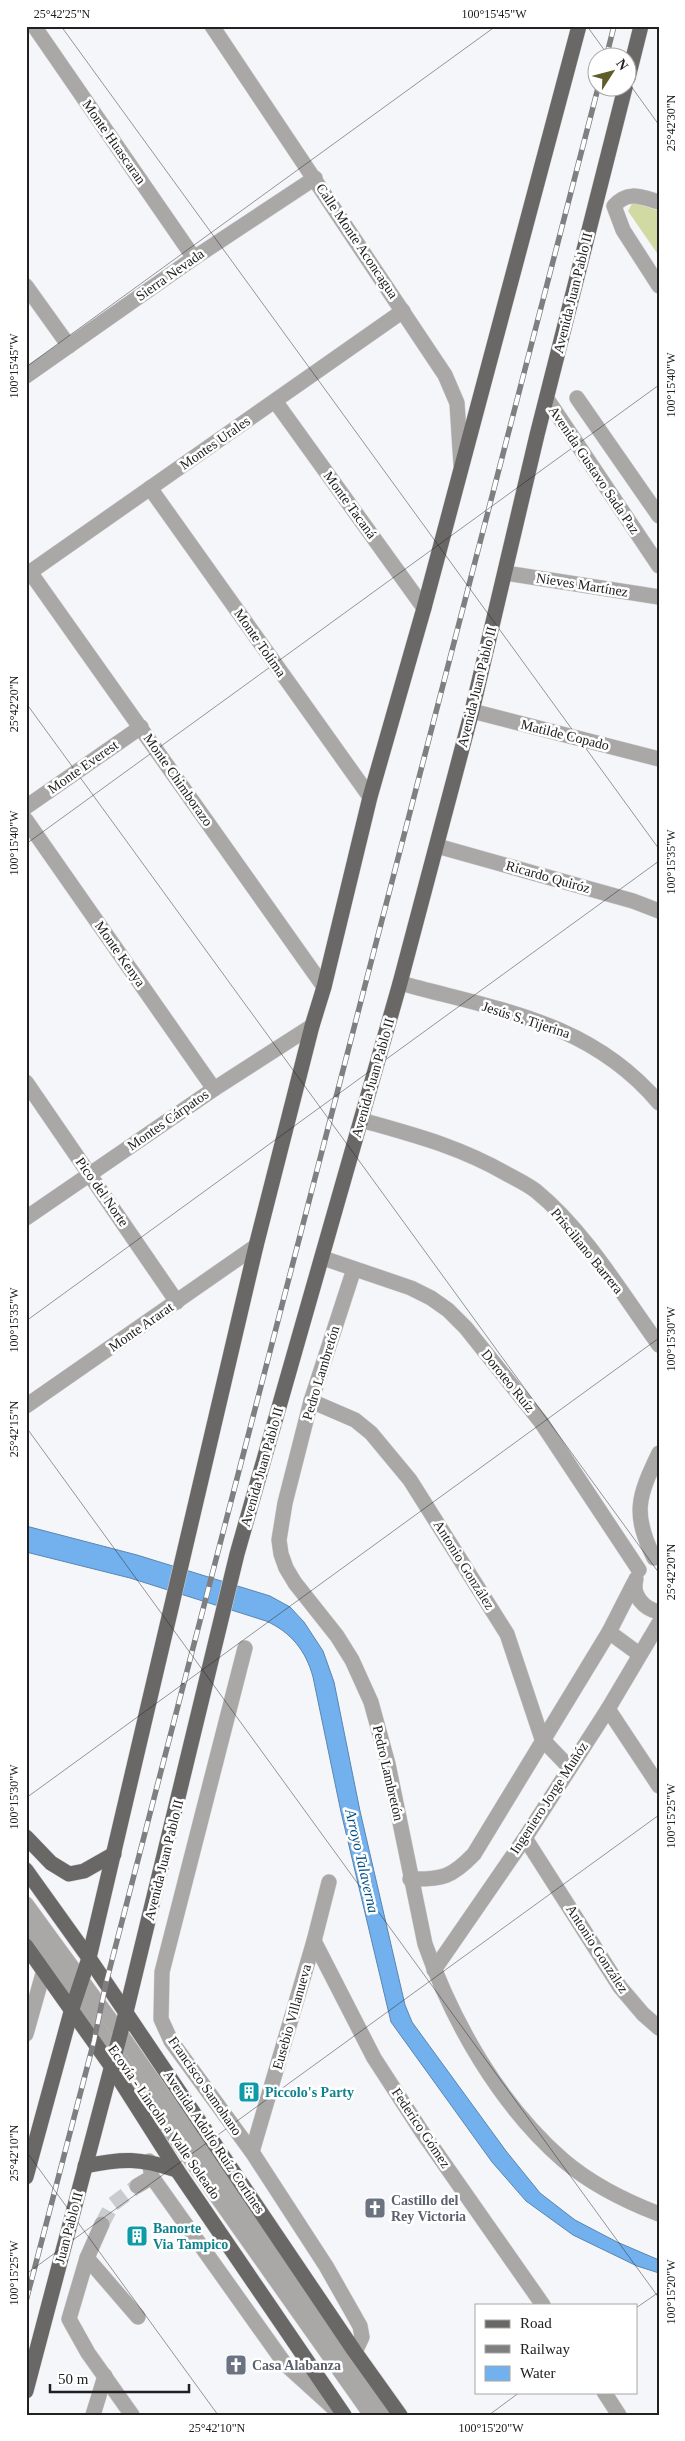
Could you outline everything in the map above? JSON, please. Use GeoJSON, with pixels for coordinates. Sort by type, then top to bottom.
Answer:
{"type":"FeatureCollection","features":[{"type":"Feature","properties":{"kind":"main road"},"geometry":{"type":"LineString","coordinates":[[26,2177],[89,1958],[190,1534],[256,1246],[312,1026],[324,987],[370,797],[424,608],[579,26]]}},
{"type":"Feature","properties":{"kind":"main road"},"geometry":{"type":"LineString","coordinates":[[636,48],[641,26]]}},
{"type":"Feature","properties":{"kind":"main road","name":"Avenida Juan Pablo II"},"geometry":{"type":"LineString","coordinates":[[113,2059],[237,1554],[323,1258],[437,846],[622,98]]}},
{"type":"Feature","properties":{"kind":"main road"},"geometry":{"type":"LineString","coordinates":[[26,1837],[51,1863],[70,1874],[84,1871],[114,1854]]}},
{"type":"Feature","properties":{"kind":"main road","name":"Avenida Adolfo Ruíz Cortines"},"geometry":{"type":"LineString","coordinates":[[26,1870],[89,1958],[355,2352],[400,2415]]}},
{"type":"Feature","properties":{"kind":"main road"},"geometry":{"type":"LineString","coordinates":[[26,1946],[74,2005],[113,2059],[177,2170],[343,2415]]}},
{"type":"Feature","properties":{"kind":"main road","name":"Juan Pablo II"},"geometry":{"type":"LineString","coordinates":[[26,2391],[113,2059]]}},
{"type":"Feature","properties":{"kind":"main road"},"geometry":{"type":"LineString","coordinates":[[85,2166],[128,2159],[149,2161],[177,2170]]}},
{"type":"Feature","properties":{"kind":"street","name":"Monte Huascaran"},"geometry":{"type":"LineString","coordinates":[[34,26],[194,258]]}},
{"type":"Feature","properties":{"kind":"street","name":"Calle Monte Aconcagua"},"geometry":{"type":"LineString","coordinates":[[212,26],[430,349],[457,403],[461,471]]}},
{"type":"Feature","properties":{"kind":"street","name":"Sierra Nevada"},"geometry":{"type":"LineString","coordinates":[[26,376],[194,258],[315,178]]}},
{"type":"Feature","properties":{"kind":"street"},"geometry":{"type":"LineString","coordinates":[[659,202],[629,195],[614,206],[623,230],[659,286]]}},
{"type":"Feature","properties":{"kind":"street"},"geometry":{"type":"LineString","coordinates":[[26,286],[69,346]]}},
{"type":"Feature","properties":{"kind":"street","name":"Montes Urales"},"geometry":{"type":"LineString","coordinates":[[28,574],[403,310]]}},
{"type":"Feature","properties":{"kind":"street","name":"Avenida Gustavo Sada Paz"},"geometry":{"type":"LineString","coordinates":[[577,398],[659,516]]}},
{"type":"Feature","properties":{"kind":"street","name":"Avenida Gustavo Sada Paz"},"geometry":{"type":"LineString","coordinates":[[547,399],[659,566]]}},
{"type":"Feature","properties":{"kind":"street","name":"Monte Tacaná"},"geometry":{"type":"LineString","coordinates":[[275,401],[424,608]]}},
{"type":"Feature","properties":{"kind":"street","name":"Monte Tolima"},"geometry":{"type":"LineString","coordinates":[[150,488],[370,797]]}},
{"type":"Feature","properties":{"kind":"street","name":"Nieves Martínez"},"geometry":{"type":"LineString","coordinates":[[506,573],[659,597]]}},
{"type":"Feature","properties":{"kind":"street","name":"Monte Chimborazo"},"geometry":{"type":"LineString","coordinates":[[28,574],[141,727],[324,987]]}},
{"type":"Feature","properties":{"kind":"street","name":"Matilde Copado"},"geometry":{"type":"LineString","coordinates":[[472,711],[659,759]]}},
{"type":"Feature","properties":{"kind":"street","name":"Monte Everest"},"geometry":{"type":"LineString","coordinates":[[26,807],[141,727]]}},
{"type":"Feature","properties":{"kind":"street","name":"Monte Kenya"},"geometry":{"type":"LineString","coordinates":[[26,820],[214,1089]]}},
{"type":"Feature","properties":{"kind":"street","name":"Ricardo Quiróz"},"geometry":{"type":"LineString","coordinates":[[437,846],[624,898],[659,911]]}},
{"type":"Feature","properties":{"kind":"street","name":"Jesús S. Tijerina"},"geometry":{"type":"LineString","coordinates":[[400,984],[525,1017],[575,1036],[611,1057],[646,1088],[659,1103]]}},
{"type":"Feature","properties":{"kind":"street","name":"Montes Cárpatos"},"geometry":{"type":"LineString","coordinates":[[26,1218],[214,1089],[312,1026]]}},
{"type":"Feature","properties":{"kind":"street","name":"Pico del Norte"},"geometry":{"type":"LineString","coordinates":[[26,1082],[177,1302]]}},
{"type":"Feature","properties":{"kind":"street","name":"Prisciliano Barrera"},"geometry":{"type":"LineString","coordinates":[[361,1120],[453,1147],[482,1160],[535,1190],[558,1212],[594,1256],[659,1345]]}},
{"type":"Feature","properties":{"kind":"street","name":"Monte Ararat"},"geometry":{"type":"LineString","coordinates":[[26,1406],[256,1246]]}},
{"type":"Feature","properties":{"kind":"street","name":"Doroteo Ruíz"},"geometry":{"type":"LineString","coordinates":[[323,1258],[411,1288],[431,1298],[448,1310],[466,1328],[541,1422],[636,1576],[635,1593],[640,1602],[647,1608],[659,1612]]}},
{"type":"Feature","properties":{"kind":"street","name":"Pedro Lambretón"},"geometry":{"type":"LineString","coordinates":[[354,1269],[312,1401],[284,1503],[279,1540],[281,1554],[295,1583],[337,1636],[364,1684],[388,1764],[410,1879],[425,1944],[434,1970],[458,2022],[487,2069],[523,2118],[563,2160],[598,2185],[633,2204],[659,2214]]}},
{"type":"Feature","properties":{"kind":"street","name":"Antonio González"},"geometry":{"type":"LineString","coordinates":[[312,1401],[354,1420],[365,1428],[387,1450],[410,1480],[507,1634],[542,1739],[569,1766]]}},
{"type":"Feature","properties":{"kind":"street"},"geometry":{"type":"LineString","coordinates":[[410,1879],[435,1880],[446,1877],[455,1873],[474,1854],[542,1739],[609,1632],[636,1576],[645,1562],[657,1558],[643,1535],[639,1510],[642,1489],[659,1453]]}},
{"type":"Feature","properties":{"kind":"street","name":"Ingeniero Jorge Muñóz"},"geometry":{"type":"LineString","coordinates":[[434,1970],[525,1838],[569,1766],[608,1709],[659,1623]]}},
{"type":"Feature","properties":{"kind":"street"},"geometry":{"type":"LineString","coordinates":[[609,1632],[640,1654]]}},
{"type":"Feature","properties":{"kind":"street","name":"Francisco Samohano"},"geometry":{"type":"LineString","coordinates":[[245,1648],[162,1972],[159,1998],[161,2019],[171,2041],[252,2152],[348,2302],[360,2326],[362,2337],[355,2352]]}},
{"type":"Feature","properties":{"kind":"street"},"geometry":{"type":"LineString","coordinates":[[608,1709],[659,1786]]}},
{"type":"Feature","properties":{"kind":"street","name":"Antonio González"},"geometry":{"type":"LineString","coordinates":[[525,1838],[620,1986],[643,2014],[659,2028]]}},
{"type":"Feature","properties":{"kind":"street","name":"Eusebio Villanueva"},"geometry":{"type":"LineString","coordinates":[[252,2152],[314,1941],[329,1882]]}},
{"type":"Feature","properties":{"kind":"street"},"geometry":{"type":"LineString","coordinates":[[26,1904],[120,2033],[385,2415]]}},
{"type":"Feature","properties":{"kind":"street"},"geometry":{"type":"LineString","coordinates":[[26,1926],[74,2005]]}},
{"type":"Feature","properties":{"kind":"street","name":"Federico Gómez"},"geometry":{"type":"LineString","coordinates":[[314,1941],[374,2058],[422,2132],[542,2304]]}},
{"type":"Feature","properties":{"kind":"street"},"geometry":{"type":"LineString","coordinates":[[26,2034],[30,2001],[44,1970]]}},
{"type":"Feature","properties":{"kind":"street","name":"Ecovía - Lincoln a Valle Soleado"},"geometry":{"type":"LineString","coordinates":[[113,2059],[371,2415]]}},
{"type":"Feature","properties":{"kind":"street"},"geometry":{"type":"LineString","coordinates":[[149,2161],[152,2177],[284,2364],[343,2415]]}},
{"type":"Feature","properties":{"kind":"street"},"geometry":{"type":"LineString","coordinates":[[137,2186],[152,2177]]}},
{"type":"Feature","properties":{"kind":"street"},"geometry":{"type":"LineString","coordinates":[[102,2224],[87,2258],[69,2319],[77,2335],[132,2415]]}},
{"type":"Feature","properties":{"kind":"street"},"geometry":{"type":"LineString","coordinates":[[87,2258],[138,2318]]}},
{"type":"Feature","properties":{"kind":"street"},"geometry":{"type":"LineString","coordinates":[[93,2415],[105,2376]]}},
{"type":"Feature","properties":{"kind":"street"},"geometry":{"type":"LineString","coordinates":[[605,2394],[619,2415]]}},
{"type":"Feature","properties":{"kind":"green space"},"geometry":{"type":"Polygon","coordinates":[[[633,202],[659,211],[659,256],[628,211],[633,202]]]}},
{"type":"Feature","properties":{"kind":"water","name":"Arroyo Talaverna"},"geometry":{"type":"Polygon","coordinates":[[[26,1526],[137,1555],[270,1596],[290,1607],[304,1622],[323,1651],[334,1682],[360,1811],[405,2005],[412,2022],[506,2151],[540,2193],[575,2220],[617,2242],[659,2260],[659,2273],[637,2266],[573,2235],[526,2201],[492,2162],[391,2022],[341,1812],[313,1677],[302,1651],[296,1643],[275,1625],[266,1621],[130,1578],[26,1552],[26,1526]]]}},
{"type":"Feature","properties":{"kind":"tunnel"},"geometry":{"type":"LineString","coordinates":[[102,2224],[112,2205],[137,2186]]}},
{"type":"Feature","properties":{"kind":"railway"},"geometry":{"type":"LineString","coordinates":[[608,48],[614,26]]}},
{"type":"Feature","properties":{"kind":"railway"},"geometry":{"type":"LineString","coordinates":[[26,2301],[94,2041],[106,1983],[595,98]]}},
{"type":"Feature","properties":{"kind":"place","name":"Piccolo's Party"},"geometry":{"type":"Point","coordinates":[249,2092]}},
{"type":"Feature","properties":{"kind":"place","name":"Castillo del Rey Victoria"},"geometry":{"type":"Point","coordinates":[375,2208]}},
{"type":"Feature","properties":{"kind":"place","name":"Banorte Via Tampico"},"geometry":{"type":"Point","coordinates":[137,2236]}},
{"type":"Feature","properties":{"kind":"place","name":"Casa Alabanza"},"geometry":{"type":"Point","coordinates":[236,2365]}}]}
